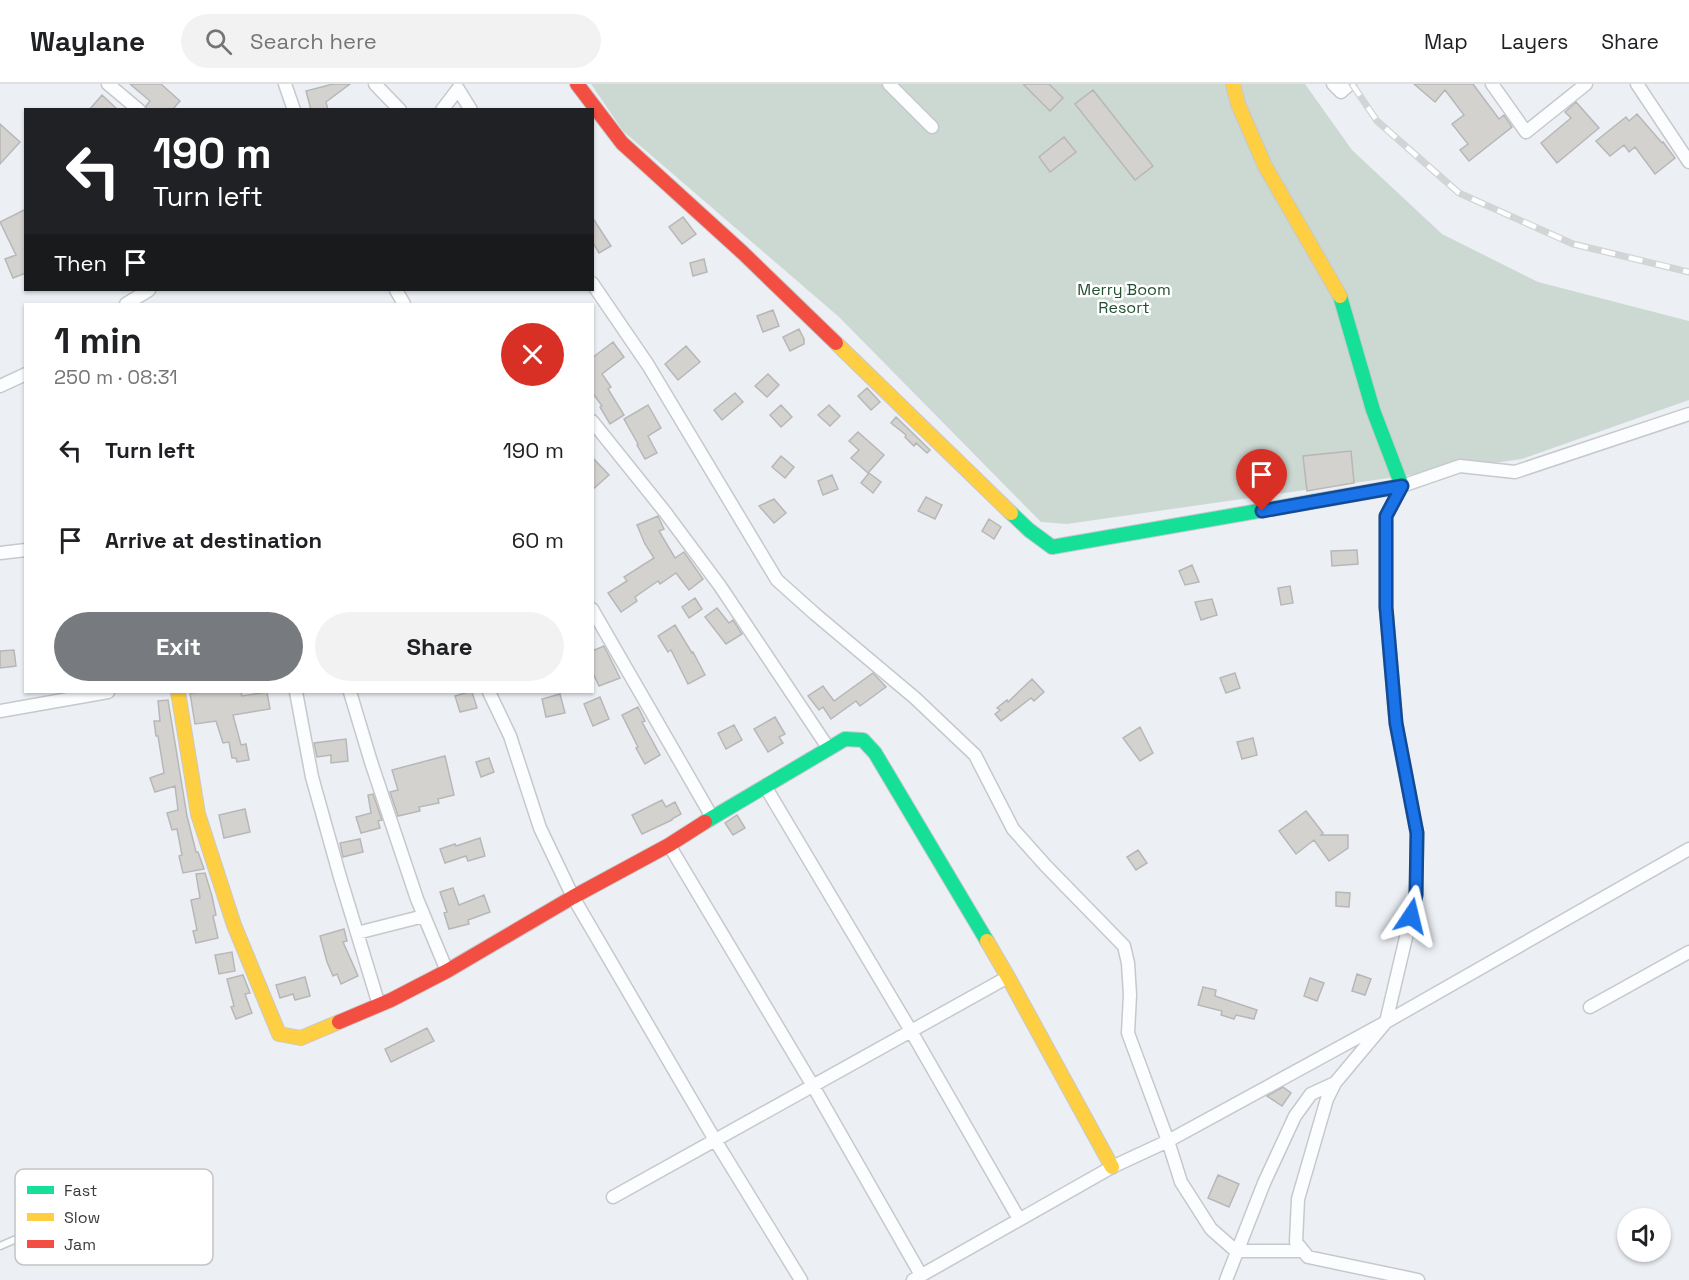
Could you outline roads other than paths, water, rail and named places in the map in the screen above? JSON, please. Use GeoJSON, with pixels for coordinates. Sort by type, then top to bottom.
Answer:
{"type":"FeatureCollection","features":[{"type":"Feature","properties":{"kind":"street"},"geometry":{"type":"LineString","coordinates":[[108,84],[137,108]]}},
{"type":"Feature","properties":{"kind":"street"},"geometry":{"type":"LineString","coordinates":[[285,84],[293,108]]}},
{"type":"Feature","properties":{"kind":"street"},"geometry":{"type":"LineString","coordinates":[[375,84],[398,108]]}},
{"type":"Feature","properties":{"kind":"street"},"geometry":{"type":"LineString","coordinates":[[577,84],[622,143],[743,253],[1029,530],[1052,547],[1402,486],[1460,466],[1515,472],[1689,414]]}},
{"type":"Feature","properties":{"kind":"street"},"geometry":{"type":"LineString","coordinates":[[889,84],[932,127]]}},
{"type":"Feature","properties":{"kind":"street"},"geometry":{"type":"LineString","coordinates":[[1233,84],[1238,104],[1265,166],[1340,296],[1373,410],[1402,486],[1386,516],[1386,607],[1396,723],[1417,833],[1416,895],[1386,1022],[1335,1083],[1328,1099],[1298,1199],[1296,1242],[1308,1257],[1418,1280]]}},
{"type":"Feature","properties":{"kind":"street"},"geometry":{"type":"LineString","coordinates":[[1333,84],[1341,92],[1350,84]]}},
{"type":"Feature","properties":{"kind":"street"},"geometry":{"type":"LineString","coordinates":[[1492,84],[1526,132],[1586,84]]}},
{"type":"Feature","properties":{"kind":"street"},"geometry":{"type":"LineString","coordinates":[[1637,84],[1689,162]]}},
{"type":"Feature","properties":{"kind":"street"},"geometry":{"type":"LineString","coordinates":[[443,108],[456,87],[470,108]]}},
{"type":"Feature","properties":{"kind":"street"},"geometry":{"type":"LineString","coordinates":[[594,286],[648,365],[777,580],[915,698],[975,755],[1013,829],[1124,946],[1128,963],[1130,995],[1128,1033],[1181,1182],[1211,1229],[1236,1251],[1303,1251]]}},
{"type":"Feature","properties":{"kind":"street"},"geometry":{"type":"LineString","coordinates":[[128,303],[146,291]]}},
{"type":"Feature","properties":{"kind":"street"},"geometry":{"type":"LineString","coordinates":[[0,386],[24,375]]}},
{"type":"Feature","properties":{"kind":"street"},"geometry":{"type":"LineString","coordinates":[[594,423],[665,512],[720,586],[829,748]]}},
{"type":"Feature","properties":{"kind":"street"},"geometry":{"type":"LineString","coordinates":[[0,553],[24,549]]}},
{"type":"Feature","properties":{"kind":"street"},"geometry":{"type":"LineString","coordinates":[[594,612],[712,817]]}},
{"type":"Feature","properties":{"kind":"street"},"geometry":{"type":"LineString","coordinates":[[0,711],[102,693]]}},
{"type":"Feature","properties":{"kind":"street"},"geometry":{"type":"LineString","coordinates":[[178,693],[198,814],[234,925],[279,1034],[301,1038],[379,1005],[447,971],[573,897],[669,845],[712,817],[845,739],[863,740],[875,753],[1008,977],[1112,1167]]}},
{"type":"Feature","properties":{"kind":"street"},"geometry":{"type":"LineString","coordinates":[[297,693],[312,777],[379,1005]]}},
{"type":"Feature","properties":{"kind":"street"},"geometry":{"type":"LineString","coordinates":[[350,693],[371,762],[424,916],[447,971]]}},
{"type":"Feature","properties":{"kind":"street"},"geometry":{"type":"LineString","coordinates":[[489,693],[510,736],[540,828],[573,897],[715,1140],[801,1280]]}},
{"type":"Feature","properties":{"kind":"street"},"geometry":{"type":"LineString","coordinates":[[765,786],[911,1031],[1019,1219]]}},
{"type":"Feature","properties":{"kind":"street"},"geometry":{"type":"LineString","coordinates":[[669,845],[813,1086],[917,1278],[1112,1167],[1168,1141],[1386,1022],[1689,849]]}},
{"type":"Feature","properties":{"kind":"street"},"geometry":{"type":"LineString","coordinates":[[357,933],[424,916]]}},
{"type":"Feature","properties":{"kind":"street"},"geometry":{"type":"LineString","coordinates":[[1590,1007],[1689,952]]}},
{"type":"Feature","properties":{"kind":"street"},"geometry":{"type":"LineString","coordinates":[[613,1197],[1008,977]]}},
{"type":"Feature","properties":{"kind":"street"},"geometry":{"type":"LineString","coordinates":[[1226,1280],[1264,1183],[1295,1116],[1311,1094],[1335,1083]]}},
{"type":"Feature","properties":{"kind":"lane"},"geometry":{"type":"LineString","coordinates":[[0,1246],[15,1240]]}},
{"type":"Feature","properties":{"kind":"railway"},"geometry":{"type":"LineString","coordinates":[[1352,84],[1377,121],[1459,193],[1573,244],[1689,272]]}},
{"type":"Feature","properties":{"kind":"park label","name":"Merry Boom Resort"},"geometry":{"type":"Point","coordinates":[1124,298]}}]}
